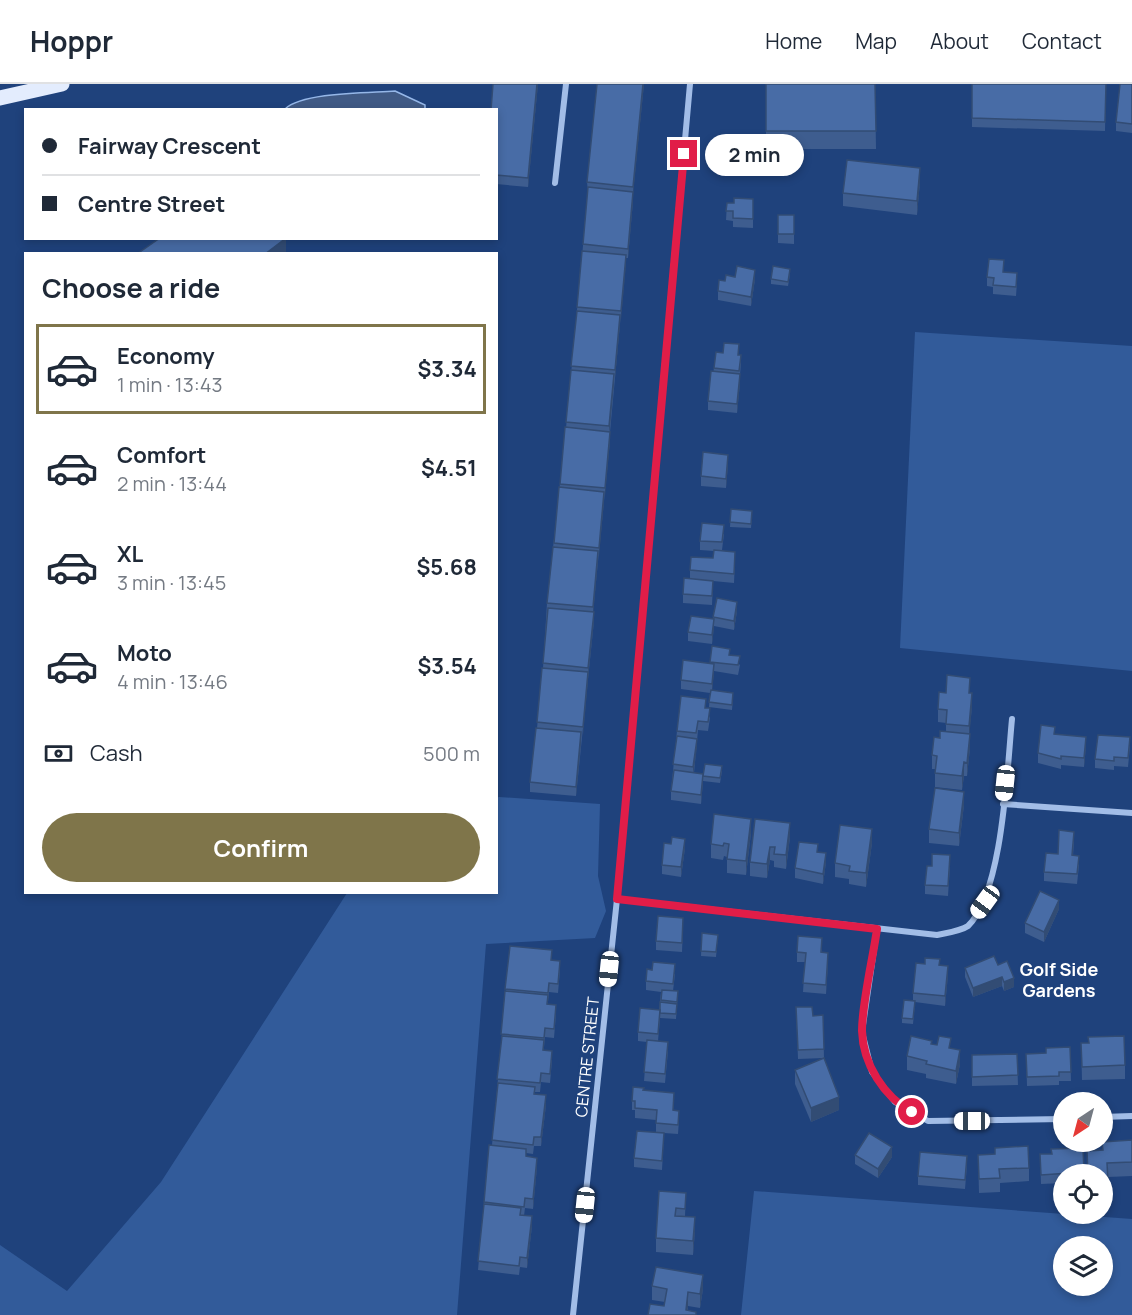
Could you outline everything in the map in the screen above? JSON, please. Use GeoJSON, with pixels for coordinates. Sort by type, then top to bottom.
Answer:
{"type":"FeatureCollection","features":[{"type":"Feature","properties":{"kind":"main road"},"geometry":{"type":"LineString","coordinates":[[0,98],[62,84]]}},
{"type":"Feature","properties":{"kind":"street"},"geometry":{"type":"LineString","coordinates":[[555,183],[566,84]]}},
{"type":"Feature","properties":{"kind":"street","name":"CENTRE STREET"},"geometry":{"type":"LineString","coordinates":[[573,1315],[617,899],[690,84]]}},
{"type":"Feature","properties":{"kind":"street"},"geometry":{"type":"LineString","coordinates":[[617,899],[937,935],[967,927],[985,902],[994,867],[1012,719]]}},
{"type":"Feature","properties":{"kind":"street"},"geometry":{"type":"LineString","coordinates":[[1003,804],[1132,813]]}},
{"type":"Feature","properties":{"kind":"street"},"geometry":{"type":"LineString","coordinates":[[877,929],[862,1032],[872,1072],[895,1102],[928,1121],[1053,1119]]}},
{"type":"Feature","properties":{"kind":"street"},"geometry":{"type":"LineString","coordinates":[[1113,1117],[1132,1116]]}},
{"type":"Feature","properties":{"kind":"shaded area"},"geometry":{"type":"Polygon","coordinates":[[[395,91],[425,105],[425,108],[286,108],[306,99],[395,91]]]}},
{"type":"Feature","properties":{"kind":"shaded area"},"geometry":{"type":"Polygon","coordinates":[[[915,332],[1132,346],[1132,671],[900,648],[915,332]]]}},
{"type":"Feature","properties":{"kind":"shaded area"},"geometry":{"type":"Polygon","coordinates":[[[498,797],[600,804],[598,876],[606,911],[595,938],[486,944],[457,1315],[0,1315],[0,1245],[67,1291],[161,1182],[346,894],[498,894],[498,797]]]}},
{"type":"Feature","properties":{"kind":"shaded area"},"geometry":{"type":"Polygon","coordinates":[[[754,1191],[1053,1213],[1053,1224],[1113,1224],[1113,1218],[1132,1219],[1132,1315],[741,1315],[754,1191]]]}},
{"type":"Feature","properties":{"kind":"building"},"geometry":{"type":"Polygon","coordinates":[[[493,84],[537,84],[528,178],[498,175],[498,108],[491,108],[493,84]]]}},
{"type":"Feature","properties":{"kind":"building"},"geometry":{"type":"Polygon","coordinates":[[[597,84],[643,84],[633,187],[587,182],[597,84]]]}},
{"type":"Feature","properties":{"kind":"building"},"geometry":{"type":"Polygon","coordinates":[[[766,84],[875,84],[876,131],[766,131],[766,84]]]}},
{"type":"Feature","properties":{"kind":"building"},"geometry":{"type":"Polygon","coordinates":[[[972,84],[1106,84],[1105,122],[972,118],[972,84]]]}},
{"type":"Feature","properties":{"kind":"building"},"geometry":{"type":"Polygon","coordinates":[[[1120,84],[1132,84],[1132,124],[1116,122],[1120,84]]]}},
{"type":"Feature","properties":{"kind":"building"},"geometry":{"type":"Polygon","coordinates":[[[847,160],[920,168],[917,201],[843,193],[847,160]]]}},
{"type":"Feature","properties":{"kind":"building"},"geometry":{"type":"Polygon","coordinates":[[[588,187],[633,192],[628,249],[583,244],[588,187]]]}},
{"type":"Feature","properties":{"kind":"building"},"geometry":{"type":"Polygon","coordinates":[[[734,198],[753,199],[753,219],[733,218],[733,211],[726,211],[727,203],[734,203],[734,198]]]}},
{"type":"Feature","properties":{"kind":"building"},"geometry":{"type":"Polygon","coordinates":[[[778,215],[794,215],[794,234],[778,234],[778,215]]]}},
{"type":"Feature","properties":{"kind":"building"},"geometry":{"type":"Polygon","coordinates":[[[157,240],[283,240],[268,252],[140,252],[157,240]]]}},
{"type":"Feature","properties":{"kind":"building"},"geometry":{"type":"Polygon","coordinates":[[[582,251],[626,255],[621,311],[577,307],[582,251]]]}},
{"type":"Feature","properties":{"kind":"building"},"geometry":{"type":"Polygon","coordinates":[[[989,259],[1004,260],[1003,272],[1017,273],[1016,287],[993,285],[994,278],[987,277],[989,259]]]}},
{"type":"Feature","properties":{"kind":"building"},"geometry":{"type":"Polygon","coordinates":[[[737,266],[755,270],[751,297],[718,291],[719,280],[725,281],[726,275],[735,277],[737,266]]]}},
{"type":"Feature","properties":{"kind":"building"},"geometry":{"type":"Polygon","coordinates":[[[773,266],[790,269],[788,282],[771,279],[773,266]]]}},
{"type":"Feature","properties":{"kind":"building"},"geometry":{"type":"Polygon","coordinates":[[[577,311],[620,315],[615,370],[571,366],[577,311]]]}},
{"type":"Feature","properties":{"kind":"building"},"geometry":{"type":"Polygon","coordinates":[[[724,343],[739,344],[738,355],[741,355],[739,371],[714,368],[716,352],[723,353],[724,343]]]}},
{"type":"Feature","properties":{"kind":"building"},"geometry":{"type":"Polygon","coordinates":[[[571,370],[614,374],[609,426],[566,422],[571,370]]]}},
{"type":"Feature","properties":{"kind":"building"},"geometry":{"type":"Polygon","coordinates":[[[711,371],[740,374],[737,404],[708,401],[711,371]]]}},
{"type":"Feature","properties":{"kind":"building"},"geometry":{"type":"Polygon","coordinates":[[[565,427],[610,432],[605,488],[560,484],[565,427]]]}},
{"type":"Feature","properties":{"kind":"building"},"geometry":{"type":"Polygon","coordinates":[[[703,452],[728,455],[726,479],[701,476],[703,452]]]}},
{"type":"Feature","properties":{"kind":"building"},"geometry":{"type":"Polygon","coordinates":[[[559,487],[604,492],[599,548],[554,543],[559,487]]]}},
{"type":"Feature","properties":{"kind":"building"},"geometry":{"type":"Polygon","coordinates":[[[731,509],[752,511],[751,524],[730,522],[731,509]]]}},
{"type":"Feature","properties":{"kind":"building"},"geometry":{"type":"Polygon","coordinates":[[[702,523],[724,525],[722,542],[700,541],[702,523]]]}},
{"type":"Feature","properties":{"kind":"building"},"geometry":{"type":"Polygon","coordinates":[[[553,547],[598,551],[593,607],[547,603],[553,547]]]}},
{"type":"Feature","properties":{"kind":"building"},"geometry":{"type":"Polygon","coordinates":[[[714,550],[735,552],[734,574],[690,570],[691,557],[713,558],[714,550]]]}},
{"type":"Feature","properties":{"kind":"building"},"geometry":{"type":"Polygon","coordinates":[[[684,578],[713,581],[712,596],[683,594],[684,578]]]}},
{"type":"Feature","properties":{"kind":"building"},"geometry":{"type":"Polygon","coordinates":[[[717,598],[737,602],[734,621],[713,617],[717,598]]]}},
{"type":"Feature","properties":{"kind":"building"},"geometry":{"type":"Polygon","coordinates":[[[548,608],[594,612],[588,668],[543,663],[548,608]]]}},
{"type":"Feature","properties":{"kind":"building"},"geometry":{"type":"Polygon","coordinates":[[[691,616],[714,619],[712,635],[688,632],[691,616]]]}},
{"type":"Feature","properties":{"kind":"building"},"geometry":{"type":"Polygon","coordinates":[[[712,646],[730,649],[729,655],[740,656],[738,665],[710,662],[712,646]]]}},
{"type":"Feature","properties":{"kind":"building"},"geometry":{"type":"Polygon","coordinates":[[[683,660],[714,664],[712,684],[681,680],[683,660]]]}},
{"type":"Feature","properties":{"kind":"building"},"geometry":{"type":"Polygon","coordinates":[[[542,668],[588,672],[583,727],[537,722],[542,668]]]}},
{"type":"Feature","properties":{"kind":"building"},"geometry":{"type":"Polygon","coordinates":[[[947,675],[970,678],[969,693],[972,693],[969,726],[946,724],[947,710],[938,709],[939,692],[946,693],[947,675]]]}},
{"type":"Feature","properties":{"kind":"building"},"geometry":{"type":"Polygon","coordinates":[[[711,690],[733,693],[732,705],[709,702],[711,690]]]}},
{"type":"Feature","properties":{"kind":"building"},"geometry":{"type":"Polygon","coordinates":[[[681,696],[706,699],[705,708],[710,708],[708,722],[698,721],[696,733],[677,731],[681,696]]]}},
{"type":"Feature","properties":{"kind":"building"},"geometry":{"type":"Polygon","coordinates":[[[1041,725],[1055,727],[1054,734],[1086,737],[1084,758],[1061,756],[1061,759],[1038,753],[1041,725]]]}},
{"type":"Feature","properties":{"kind":"building"},"geometry":{"type":"Polygon","coordinates":[[[536,728],[581,732],[576,787],[530,782],[536,728]]]}},
{"type":"Feature","properties":{"kind":"building"},"geometry":{"type":"Polygon","coordinates":[[[940,731],[970,734],[967,763],[964,762],[962,776],[935,773],[937,756],[932,755],[934,737],[940,738],[940,731]]]}},
{"type":"Feature","properties":{"kind":"building"},"geometry":{"type":"Polygon","coordinates":[[[1098,735],[1130,737],[1128,758],[1114,757],[1114,761],[1095,759],[1098,735]]]}},
{"type":"Feature","properties":{"kind":"building"},"geometry":{"type":"Polygon","coordinates":[[[677,736],[697,739],[693,767],[673,764],[677,736]]]}},
{"type":"Feature","properties":{"kind":"building"},"geometry":{"type":"Polygon","coordinates":[[[705,764],[722,766],[720,778],[703,776],[705,764]]]}},
{"type":"Feature","properties":{"kind":"building"},"geometry":{"type":"Polygon","coordinates":[[[674,770],[703,774],[701,795],[671,791],[674,770]]]}},
{"type":"Feature","properties":{"kind":"building"},"geometry":{"type":"Polygon","coordinates":[[[935,788],[964,792],[959,833],[929,829],[935,788]]]}},
{"type":"Feature","properties":{"kind":"building"},"geometry":{"type":"Polygon","coordinates":[[[714,814],[751,819],[746,861],[727,859],[729,844],[724,843],[723,846],[711,844],[714,814]]]}},
{"type":"Feature","properties":{"kind":"building"},"geometry":{"type":"Polygon","coordinates":[[[755,819],[790,823],[786,855],[774,854],[775,847],[770,847],[767,864],[750,862],[755,819]]]}},
{"type":"Feature","properties":{"kind":"building"},"geometry":{"type":"Polygon","coordinates":[[[840,825],[872,829],[866,873],[849,871],[850,866],[835,863],[840,825]]]}},
{"type":"Feature","properties":{"kind":"building"},"geometry":{"type":"Polygon","coordinates":[[[1059,830],[1074,832],[1072,855],[1079,856],[1077,874],[1044,872],[1046,853],[1058,854],[1059,830]]]}},
{"type":"Feature","properties":{"kind":"building"},"geometry":{"type":"Polygon","coordinates":[[[672,837],[685,839],[681,867],[662,865],[664,843],[671,844],[672,837]]]}},
{"type":"Feature","properties":{"kind":"building"},"geometry":{"type":"Polygon","coordinates":[[[799,842],[818,844],[817,852],[826,853],[823,874],[795,868],[799,842]]]}},
{"type":"Feature","properties":{"kind":"building"},"geometry":{"type":"Polygon","coordinates":[[[932,854],[950,855],[948,886],[925,885],[927,866],[932,866],[932,854]]]}},
{"type":"Feature","properties":{"kind":"building"},"geometry":{"type":"Polygon","coordinates":[[[1040,891],[1059,900],[1044,932],[1025,923],[1040,891]]]}},
{"type":"Feature","properties":{"kind":"building"},"geometry":{"type":"Polygon","coordinates":[[[658,916],[683,918],[682,943],[656,941],[658,916]]]}},
{"type":"Feature","properties":{"kind":"building"},"geometry":{"type":"Polygon","coordinates":[[[702,933],[718,935],[716,952],[701,951],[702,933]]]}},
{"type":"Feature","properties":{"kind":"building"},"geometry":{"type":"Polygon","coordinates":[[[798,936],[822,938],[821,952],[828,953],[826,985],[803,983],[806,953],[797,952],[798,936]]]}},
{"type":"Feature","properties":{"kind":"building"},"geometry":{"type":"Polygon","coordinates":[[[510,946],[552,950],[551,960],[560,961],[558,984],[549,983],[548,993],[505,989],[510,946]]]}},
{"type":"Feature","properties":{"kind":"building"},"geometry":{"type":"Polygon","coordinates":[[[994,956],[998,965],[1007,961],[1014,978],[1004,982],[1002,977],[973,988],[965,968],[994,956]]]}},
{"type":"Feature","properties":{"kind":"building"},"geometry":{"type":"Polygon","coordinates":[[[925,958],[940,959],[939,965],[948,966],[945,996],[913,993],[916,963],[925,964],[925,958]]]}},
{"type":"Feature","properties":{"kind":"building"},"geometry":{"type":"Polygon","coordinates":[[[653,962],[675,964],[673,984],[646,981],[647,969],[652,970],[653,962]]]}},
{"type":"Feature","properties":{"kind":"building"},"geometry":{"type":"Polygon","coordinates":[[[662,990],[678,991],[677,1002],[661,1000],[662,990]]]}},
{"type":"Feature","properties":{"kind":"building"},"geometry":{"type":"Polygon","coordinates":[[[505,991],[548,995],[547,1004],[556,1005],[554,1029],[545,1028],[544,1038],[501,1034],[505,991]]]}},
{"type":"Feature","properties":{"kind":"building"},"geometry":{"type":"Polygon","coordinates":[[[904,1000],[915,1001],[913,1019],[902,1018],[904,1000]]]}},
{"type":"Feature","properties":{"kind":"building"},"geometry":{"type":"Polygon","coordinates":[[[660,1002],[677,1004],[676,1014],[660,1013],[660,1002]]]}},
{"type":"Feature","properties":{"kind":"building"},"geometry":{"type":"Polygon","coordinates":[[[796,1007],[812,1007],[813,1016],[823,1015],[824,1049],[798,1050],[796,1007]]]}},
{"type":"Feature","properties":{"kind":"building"},"geometry":{"type":"Polygon","coordinates":[[[640,1008],[660,1010],[658,1034],[638,1032],[640,1008]]]}},
{"type":"Feature","properties":{"kind":"building"},"geometry":{"type":"Polygon","coordinates":[[[502,1036],[544,1040],[543,1050],[552,1051],[550,1074],[541,1073],[540,1083],[497,1079],[502,1036]]]}},
{"type":"Feature","properties":{"kind":"building"},"geometry":{"type":"Polygon","coordinates":[[[911,1036],[932,1041],[931,1044],[937,1045],[939,1036],[951,1038],[949,1048],[960,1050],[956,1071],[926,1064],[927,1061],[907,1056],[911,1036]]]}},
{"type":"Feature","properties":{"kind":"building"},"geometry":{"type":"Polygon","coordinates":[[[1124,1036],[1125,1065],[1082,1067],[1081,1043],[1089,1043],[1088,1037],[1124,1036]]]}},
{"type":"Feature","properties":{"kind":"building"},"geometry":{"type":"Polygon","coordinates":[[[647,1040],[668,1042],[665,1074],[644,1072],[647,1040]]]}},
{"type":"Feature","properties":{"kind":"building"},"geometry":{"type":"Polygon","coordinates":[[[1070,1047],[1071,1072],[1059,1072],[1059,1076],[1027,1077],[1026,1054],[1046,1053],[1046,1048],[1070,1047]]]}},
{"type":"Feature","properties":{"kind":"building"},"geometry":{"type":"Polygon","coordinates":[[[1017,1054],[1018,1075],[972,1077],[972,1055],[1017,1054]]]}},
{"type":"Feature","properties":{"kind":"building"},"geometry":{"type":"Polygon","coordinates":[[[824,1058],[839,1097],[811,1108],[795,1070],[824,1058]]]}},
{"type":"Feature","properties":{"kind":"building"},"geometry":{"type":"Polygon","coordinates":[[[498,1083],[535,1087],[534,1094],[546,1095],[541,1137],[534,1137],[533,1145],[492,1140],[498,1083]]]}},
{"type":"Feature","properties":{"kind":"building"},"geometry":{"type":"Polygon","coordinates":[[[633,1087],[674,1093],[673,1110],[679,1111],[678,1125],[656,1123],[657,1110],[635,1108],[635,1101],[632,1101],[633,1087]]]}},
{"type":"Feature","properties":{"kind":"building"},"geometry":{"type":"Polygon","coordinates":[[[637,1131],[664,1133],[662,1161],[634,1158],[637,1131]]]}},
{"type":"Feature","properties":{"kind":"building"},"geometry":{"type":"Polygon","coordinates":[[[869,1133],[892,1147],[878,1169],[855,1155],[869,1133]]]}},
{"type":"Feature","properties":{"kind":"building"},"geometry":{"type":"Polygon","coordinates":[[[1132,1140],[1132,1162],[1088,1164],[1087,1152],[1113,1152],[1113,1141],[1132,1140]]]}},
{"type":"Feature","properties":{"kind":"building"},"geometry":{"type":"Polygon","coordinates":[[[489,1145],[526,1149],[526,1156],[537,1158],[533,1199],[525,1198],[524,1207],[484,1202],[489,1145]]]}},
{"type":"Feature","properties":{"kind":"building"},"geometry":{"type":"Polygon","coordinates":[[[1028,1146],[1029,1168],[999,1169],[1000,1178],[979,1179],[978,1155],[995,1154],[995,1148],[1028,1146]]]}},
{"type":"Feature","properties":{"kind":"building"},"geometry":{"type":"Polygon","coordinates":[[[1051,1149],[1053,1152],[1083,1152],[1084,1164],[1053,1164],[1053,1174],[1041,1175],[1040,1154],[1052,1154],[1051,1149]]]}},
{"type":"Feature","properties":{"kind":"building"},"geometry":{"type":"Polygon","coordinates":[[[920,1152],[967,1156],[965,1180],[918,1176],[920,1152]]]}},
{"type":"Feature","properties":{"kind":"building"},"geometry":{"type":"Polygon","coordinates":[[[659,1191],[686,1193],[685,1209],[676,1208],[675,1216],[695,1217],[693,1241],[656,1238],[659,1191]]]}},
{"type":"Feature","properties":{"kind":"building"},"geometry":{"type":"Polygon","coordinates":[[[484,1204],[521,1208],[520,1215],[532,1216],[527,1258],[520,1257],[519,1266],[478,1261],[484,1204]]]}},
{"type":"Feature","properties":{"kind":"building"},"geometry":{"type":"Polygon","coordinates":[[[656,1267],[703,1275],[700,1294],[688,1292],[686,1310],[696,1312],[696,1315],[648,1315],[650,1304],[664,1306],[667,1289],[652,1286],[656,1267]]]}},
{"type":"Feature","properties":{"kind":"district","name":"Golf Side Gardens"},"geometry":{"type":"Point","coordinates":[1059,980]}},
{"type":"Feature","properties":{"kind":"route"},"geometry":{"type":"LineString","coordinates":[[684,154],[617,899],[877,929],[862,1032],[872,1072],[895,1102],[912,1112]]}}]}
